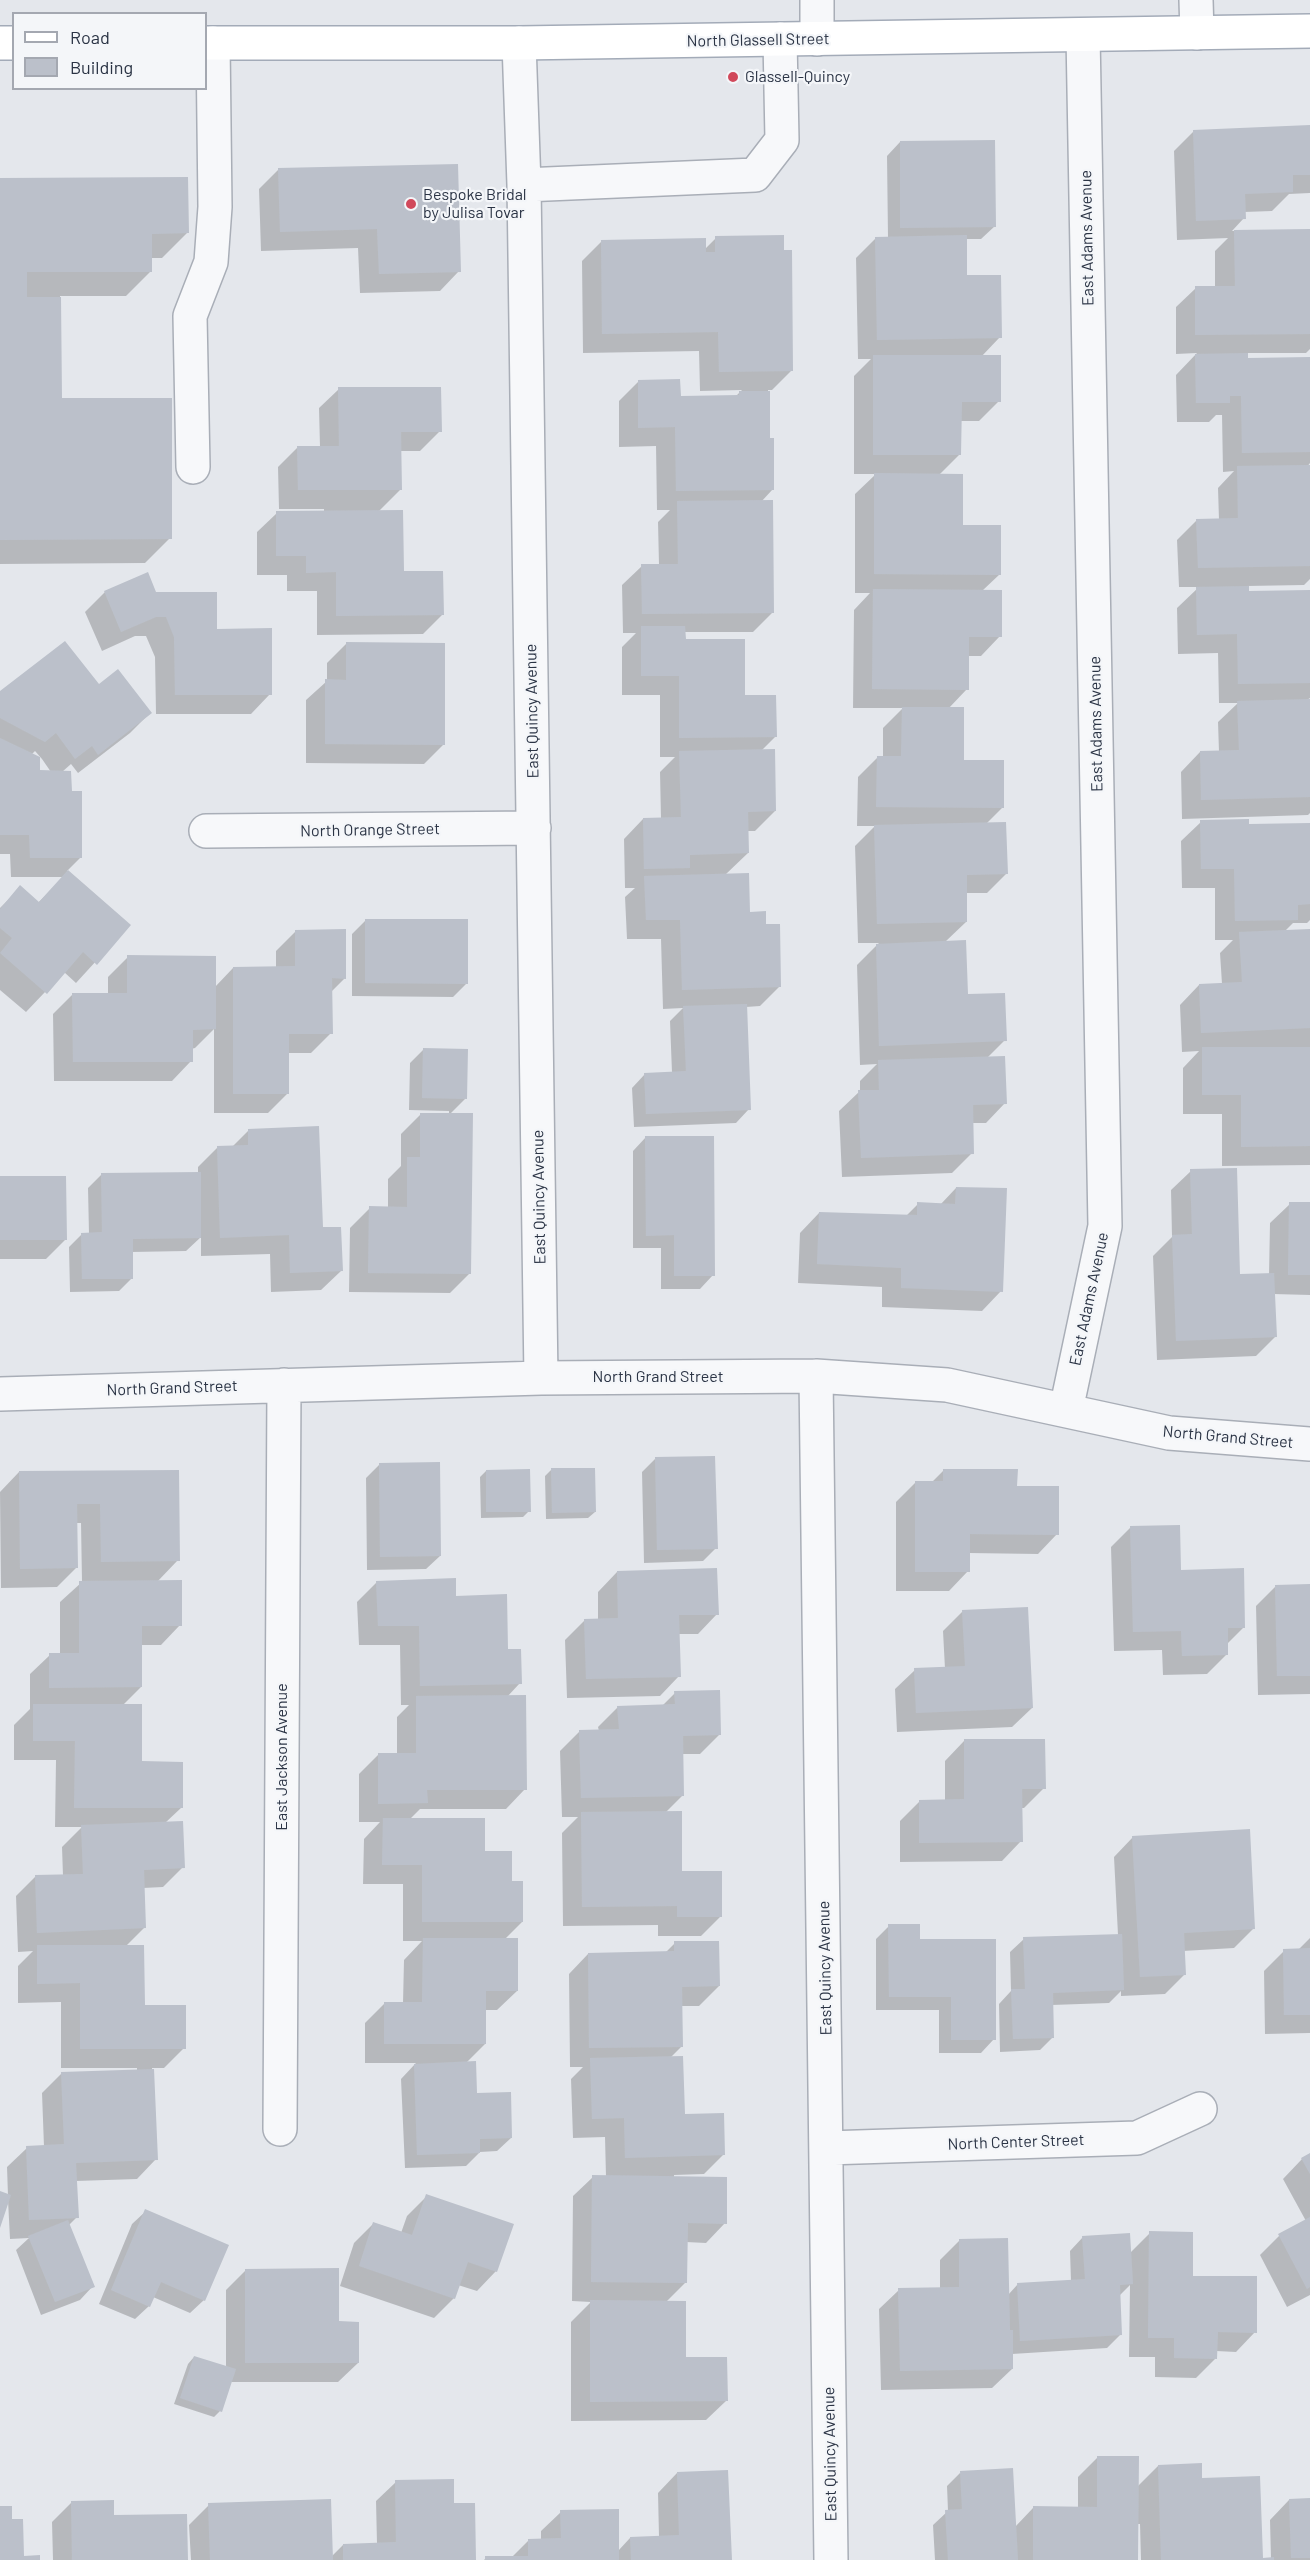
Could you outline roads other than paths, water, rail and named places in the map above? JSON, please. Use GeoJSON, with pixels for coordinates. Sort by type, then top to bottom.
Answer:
{"type":"FeatureCollection","features":[{"type":"Feature","properties":{"kind":"main road","name":"North Glassell Street"},"geometry":{"type":"LineString","coordinates":[[209,43],[519,43],[1310,31]]}},
{"type":"Feature","properties":{"kind":"street"},"geometry":{"type":"LineString","coordinates":[[816,0],[817,39]]}},
{"type":"Feature","properties":{"kind":"street"},"geometry":{"type":"LineString","coordinates":[[1196,0],[1197,33]]}},
{"type":"Feature","properties":{"kind":"street","name":"East Adams Avenue"},"geometry":{"type":"LineString","coordinates":[[1066,1410],[1105,1226],[1083,35]]}},
{"type":"Feature","properties":{"kind":"street"},"geometry":{"type":"LineString","coordinates":[[524,185],[755,175],[782,140],[780,39]]}},
{"type":"Feature","properties":{"kind":"street"},"geometry":{"type":"LineString","coordinates":[[193,467],[190,316],[211,262],[215,207],[209,43]]}},
{"type":"Feature","properties":{"kind":"street","name":"East Quincy Avenue"},"geometry":{"type":"LineString","coordinates":[[519,43],[524,185],[541,1378]]}},
{"type":"Feature","properties":{"kind":"street","name":"North Orange Street"},"geometry":{"type":"LineString","coordinates":[[206,831],[534,828]]}},
{"type":"Feature","properties":{"kind":"street","name":"North Grand Street"},"geometry":{"type":"LineString","coordinates":[[0,1394],[541,1378],[816,1376],[947,1385],[1169,1433],[1310,1444]]}},
{"type":"Feature","properties":{"kind":"street","name":"East Quincy Avenue"},"geometry":{"type":"LineString","coordinates":[[816,1376],[831,2560]]}},
{"type":"Feature","properties":{"kind":"street","name":"East Jackson Avenue"},"geometry":{"type":"LineString","coordinates":[[280,2129],[284,1385]]}},
{"type":"Feature","properties":{"kind":"street","name":"North Center Street"},"geometry":{"type":"LineString","coordinates":[[827,2148],[1137,2138],[1200,2109]]}},
{"type":"Feature","properties":{"kind":"place","name":"Glassell-Quincy"},"geometry":{"type":"Point","coordinates":[733,77]}},
{"type":"Feature","properties":{"kind":"place","name":"Bespoke Bridal by Julisa Tovar"},"geometry":{"type":"Point","coordinates":[411,204]}}]}
